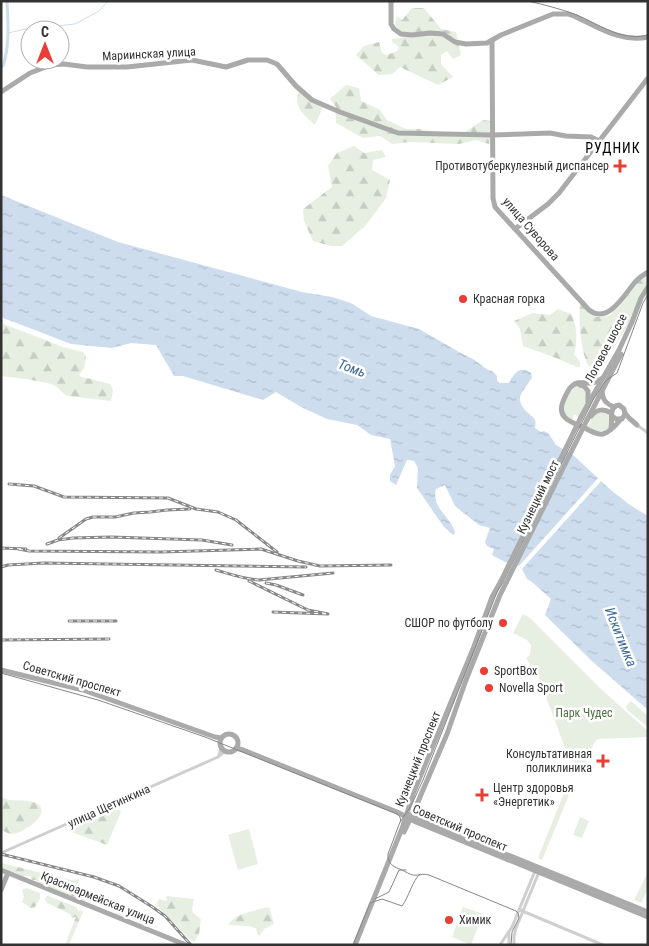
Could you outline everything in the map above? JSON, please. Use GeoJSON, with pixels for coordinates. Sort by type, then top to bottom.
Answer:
{"type":"FeatureCollection","features":[{"type":"Feature","properties":{"kind":"main road"},"geometry":{"type":"LineString","coordinates":[[391,1],[391,24],[401,34],[412,36],[430,33],[442,34],[461,44],[485,44],[501,35],[553,14],[574,16],[619,37],[637,39],[648,37]]}},
{"type":"Feature","properties":{"kind":"main road","name":"улица Суворова"},"geometry":{"type":"LineString","coordinates":[[492,41],[493,202],[497,209],[593,313],[602,314],[609,311],[636,281],[648,272]]}},
{"type":"Feature","properties":{"kind":"main road"},"geometry":{"type":"LineString","coordinates":[[485,44],[492,50]]}},
{"type":"Feature","properties":{"kind":"main road","name":"Мариинская улица"},"geometry":{"type":"LineString","coordinates":[[1,92],[30,73],[50,65],[127,67],[192,60],[226,67],[248,60],[266,60],[277,64],[296,86],[312,100],[398,133],[550,133],[592,138],[599,141]]}},
{"type":"Feature","properties":{"kind":"main road"},"geometry":{"type":"LineString","coordinates":[[515,229],[559,194],[648,78]]}},
{"type":"Feature","properties":{"kind":"main road","name":"Логовое шоссе"},"geometry":{"type":"LineString","coordinates":[[584,419],[588,404],[619,350],[641,298],[648,288]]}},
{"type":"Feature","properties":{"kind":"main road","name":"Логовое шоссе"},"geometry":{"type":"LineString","coordinates":[[584,419],[620,355],[648,288]]}},
{"type":"Feature","properties":{"kind":"main road"},"geometry":{"type":"LineString","coordinates":[[604,376],[596,383],[578,383],[571,386],[563,402],[562,410],[564,416],[566,419],[598,434],[603,434],[624,417],[625,413]]}},
{"type":"Feature","properties":{"kind":"main road"},"geometry":{"type":"LineString","coordinates":[[565,397],[574,387],[582,385],[586,387],[588,392],[588,404]]}},
{"type":"Feature","properties":{"kind":"main road"},"geometry":{"type":"LineString","coordinates":[[602,390],[607,404],[614,407],[622,406],[625,413],[636,425]]}},
{"type":"Feature","properties":{"kind":"main road"},"geometry":{"type":"LineString","coordinates":[[610,429],[614,407]]}},
{"type":"Feature","properties":{"kind":"main road"},"geometry":{"type":"LineString","coordinates":[[584,419],[599,410],[604,410],[616,419],[636,425]]}},
{"type":"Feature","properties":{"kind":"main road","name":"Кузнецкий мост"},"geometry":{"type":"LineString","coordinates":[[504,582],[584,419]]}},
{"type":"Feature","properties":{"kind":"main road","name":"Кузнецкий проспект"},"geometry":{"type":"LineString","coordinates":[[356,945],[403,826],[443,743],[504,582]]}},
{"type":"Feature","properties":{"kind":"main road","name":"Советский проспект"},"geometry":{"type":"LineString","coordinates":[[1,671],[83,690],[221,740]]}},
{"type":"Feature","properties":{"kind":"main road"},"geometry":{"type":"LineString","coordinates":[[231,734],[236,737],[237,746],[230,752],[223,750],[221,740],[226,735],[231,734]]}},
{"type":"Feature","properties":{"kind":"main road","name":"Советский проспект"},"geometry":{"type":"LineString","coordinates":[[237,746],[538,869],[648,917]]}},
{"type":"Feature","properties":{"kind":"main road","name":"Красноармейская улица"},"geometry":{"type":"LineString","coordinates":[[1,871],[178,945]]}},
{"type":"Feature","properties":{"kind":"main road"},"geometry":{"type":"LineString","coordinates":[[1,890],[8,874]]}},
{"type":"Feature","properties":{"kind":"main road","name":"Красноармейская улица"},"geometry":{"type":"LineString","coordinates":[[8,874],[186,945]]}},
{"type":"Feature","properties":{"kind":"main road","name":"Советский проспект"},"geometry":{"type":"LineString","coordinates":[[564,880],[648,912]]}},
{"type":"Feature","properties":{"kind":"street"},"geometry":{"type":"LineString","coordinates":[[636,425],[648,433]]}},
{"type":"Feature","properties":{"kind":"street","name":"улица Щетинкина"},"geometry":{"type":"LineString","coordinates":[[1,853],[70,824],[217,757],[223,750]]}},
{"type":"Feature","properties":{"kind":"street"},"geometry":{"type":"LineString","coordinates":[[514,945],[515,933],[538,869]]}},
{"type":"Feature","properties":{"kind":"street"},"geometry":{"type":"LineString","coordinates":[[500,945],[522,911]]}},
{"type":"Feature","properties":{"kind":"street"},"geometry":{"type":"LineString","coordinates":[[522,911],[603,945]]}},
{"type":"Feature","properties":{"kind":"street"},"geometry":{"type":"LineString","coordinates":[[509,933],[509,945]]}},
{"type":"Feature","properties":{"kind":"green space"},"geometry":{"type":"Polygon","coordinates":[[[412,8],[424,8],[441,29],[456,32],[461,55],[453,59],[447,51],[441,55],[441,64],[453,77],[438,85],[400,67],[392,74],[379,75],[356,55],[364,46],[379,42],[382,53],[387,55],[397,51],[399,47],[392,42],[392,39],[403,38],[402,33],[396,26],[397,16],[402,20],[412,8]]]}},
{"type":"Feature","properties":{"kind":"green space"},"geometry":{"type":"Polygon","coordinates":[[[346,85],[359,88],[361,101],[380,110],[387,120],[406,129],[419,129],[459,136],[483,120],[491,121],[489,144],[476,140],[459,144],[409,142],[392,144],[380,136],[363,138],[336,123],[336,107],[330,99],[346,85]]]}},
{"type":"Feature","properties":{"kind":"green space"},"geometry":{"type":"Polygon","coordinates":[[[299,92],[308,100],[323,107],[315,125],[301,111],[297,102],[299,92]]]}},
{"type":"Feature","properties":{"kind":"green space"},"geometry":{"type":"Polygon","coordinates":[[[354,146],[364,153],[382,150],[386,157],[373,160],[372,170],[390,180],[386,198],[366,225],[342,246],[331,246],[313,241],[304,221],[303,209],[332,187],[328,166],[337,153],[354,146]]]}},
{"type":"Feature","properties":{"kind":"green space"},"geometry":{"type":"Polygon","coordinates":[[[648,274],[648,284],[639,297],[628,325],[613,349],[606,351],[602,356],[599,369],[593,371],[586,362],[582,347],[580,303],[590,314],[596,317],[610,315],[623,302],[638,282],[648,274]]]}},
{"type":"Feature","properties":{"kind":"green space"},"geometry":{"type":"Polygon","coordinates":[[[558,309],[571,314],[575,323],[576,344],[574,354],[580,362],[580,367],[523,346],[520,329],[514,321],[532,313],[550,315],[558,309]]]}},
{"type":"Feature","properties":{"kind":"green space"},"geometry":{"type":"Polygon","coordinates":[[[1,323],[63,347],[83,352],[86,357],[84,368],[79,375],[110,384],[113,390],[111,401],[68,396],[51,384],[1,376],[1,323]]]}},
{"type":"Feature","properties":{"kind":"green space"},"geometry":{"type":"Polygon","coordinates":[[[576,386],[585,389],[587,400],[579,417],[574,414],[572,421],[565,413],[564,404],[568,395],[576,386]]]}},
{"type":"Feature","properties":{"kind":"green space"},"geometry":{"type":"Polygon","coordinates":[[[597,411],[608,413],[610,417],[610,427],[604,431],[596,431],[587,427],[592,415],[597,411]]]}},
{"type":"Feature","properties":{"kind":"green space","name":"Парк Чудес"},"geometry":{"type":"Polygon","coordinates":[[[523,614],[530,618],[602,690],[648,731],[648,737],[598,739],[594,743],[584,767],[572,761],[568,756],[540,680],[526,658],[530,655],[531,645],[527,640],[513,633],[523,614]]]}},
{"type":"Feature","properties":{"kind":"green space"},"geometry":{"type":"Polygon","coordinates":[[[631,701],[648,716],[648,727],[627,710],[626,706],[631,701]]]}},
{"type":"Feature","properties":{"kind":"green space"},"geometry":{"type":"Polygon","coordinates":[[[564,793],[569,795],[542,860],[538,858],[564,793]]]}},
{"type":"Feature","properties":{"kind":"green space"},"geometry":{"type":"Polygon","coordinates":[[[1,797],[9,800],[34,802],[40,806],[42,810],[41,815],[28,828],[17,833],[11,834],[1,830],[1,797]]]}},
{"type":"Feature","properties":{"kind":"green space"},"geometry":{"type":"Polygon","coordinates":[[[116,810],[121,812],[107,845],[72,832],[74,827],[116,810]]]}},
{"type":"Feature","properties":{"kind":"green space"},"geometry":{"type":"Polygon","coordinates":[[[580,817],[589,821],[582,838],[573,835],[580,817]]]}},
{"type":"Feature","properties":{"kind":"green space"},"geometry":{"type":"Polygon","coordinates":[[[249,829],[258,864],[238,870],[228,835],[249,829]]]}},
{"type":"Feature","properties":{"kind":"green space"},"geometry":{"type":"Polygon","coordinates":[[[1,863],[71,880],[79,879],[79,882],[74,886],[88,893],[89,897],[84,901],[49,887],[47,884],[49,881],[45,884],[40,884],[36,880],[32,880],[30,876],[23,876],[1,867],[1,863]]]}},
{"type":"Feature","properties":{"kind":"green space"},"geometry":{"type":"Polygon","coordinates":[[[648,872],[648,889],[641,903],[634,900],[648,872]]]}},
{"type":"Feature","properties":{"kind":"green space"},"geometry":{"type":"Polygon","coordinates":[[[26,888],[40,893],[40,898],[35,907],[31,908],[22,902],[24,896],[22,890],[26,888]]]}},
{"type":"Feature","properties":{"kind":"green space"},"geometry":{"type":"Polygon","coordinates":[[[47,896],[76,907],[78,912],[80,910],[83,912],[69,945],[65,945],[76,917],[72,918],[70,914],[47,903],[45,899],[47,896]]]}},
{"type":"Feature","properties":{"kind":"green space"},"geometry":{"type":"Polygon","coordinates":[[[167,896],[194,899],[193,913],[201,919],[199,934],[194,942],[157,906],[159,899],[167,901],[167,896]]]}},
{"type":"Feature","properties":{"kind":"green space"},"geometry":{"type":"Polygon","coordinates":[[[118,907],[131,908],[137,912],[136,918],[117,914],[114,909],[118,907]]]}},
{"type":"Feature","properties":{"kind":"green space"},"geometry":{"type":"Polygon","coordinates":[[[269,907],[274,924],[264,929],[260,935],[258,935],[256,928],[228,924],[242,914],[269,907]]]}},
{"type":"Feature","properties":{"kind":"green space"},"geometry":{"type":"Polygon","coordinates":[[[463,907],[483,914],[471,945],[452,937],[463,907]]]}},
{"type":"Feature","properties":{"kind":"water"},"geometry":{"type":"Polygon","coordinates":[[[1,195],[118,242],[302,292],[332,297],[351,303],[371,316],[419,329],[492,371],[500,383],[509,383],[515,373],[521,370],[531,373],[532,378],[521,393],[520,399],[521,404],[535,420],[535,428],[549,434],[556,445],[573,455],[612,491],[648,516],[648,710],[593,662],[545,615],[551,599],[527,579],[519,566],[505,562],[492,555],[494,549],[487,546],[485,542],[490,528],[479,525],[455,506],[445,485],[436,489],[435,496],[436,502],[453,527],[455,533],[453,535],[444,527],[417,488],[418,468],[414,461],[407,460],[396,485],[390,481],[390,475],[395,466],[390,439],[371,435],[357,425],[327,419],[303,408],[276,392],[263,400],[183,376],[174,376],[156,345],[131,343],[112,348],[71,344],[1,317],[1,195]]]}},
{"type":"Feature","properties":{"kind":"pier"},"geometry":{"type":"Polygon","coordinates":[[[599,477],[603,479],[522,569],[519,566],[599,477]]]}},
{"type":"Feature","properties":{"kind":"waterway"},"geometry":{"type":"LineString","coordinates":[[1,66],[3,66],[8,42],[7,1]]}},
{"type":"Feature","properties":{"kind":"waterway"},"geometry":{"type":"LineString","coordinates":[[8,33],[26,29],[75,24],[99,11],[108,1]]}},
{"type":"Feature","properties":{"kind":"tram line"},"geometry":{"type":"LineString","coordinates":[[528,1],[577,15],[603,28],[621,34],[639,37],[648,35]]}},
{"type":"Feature","properties":{"kind":"tram line"},"geometry":{"type":"LineString","coordinates":[[511,945],[512,932],[519,918],[516,911],[429,875],[409,874],[392,865],[388,854],[400,822],[411,806],[423,780],[497,592],[593,400],[604,383],[617,373],[648,294]]}},
{"type":"Feature","properties":{"kind":"tram line"},"geometry":{"type":"LineString","coordinates":[[1,673],[98,700],[205,737],[397,814],[401,822]]}},
{"type":"Feature","properties":{"kind":"tram line"},"geometry":{"type":"LineString","coordinates":[[375,899],[389,892],[399,870],[406,870]]}},
{"type":"Feature","properties":{"kind":"tram line"},"geometry":{"type":"LineString","coordinates":[[353,945],[370,903],[382,899],[402,906],[420,874]]}},
{"type":"Feature","properties":{"kind":"railway"},"geometry":{"type":"LineString","coordinates":[[9,484],[34,486],[64,497],[168,498],[196,509],[218,512],[236,520],[277,552]]}},
{"type":"Feature","properties":{"kind":"railway"},"geometry":{"type":"LineString","coordinates":[[59,538],[86,519],[93,517],[115,517],[134,513],[190,509]]}},
{"type":"Feature","properties":{"kind":"railway"},"geometry":{"type":"LineString","coordinates":[[47,544],[73,538],[111,537],[202,540],[232,545]]}},
{"type":"Feature","properties":{"kind":"railway"},"geometry":{"type":"LineString","coordinates":[[1,548],[26,549]]}},
{"type":"Feature","properties":{"kind":"railway"},"geometry":{"type":"LineString","coordinates":[[19,549],[29,551],[161,552],[261,549],[320,566],[391,565]]}},
{"type":"Feature","properties":{"kind":"railway"},"geometry":{"type":"LineString","coordinates":[[1,567],[44,563],[306,567]]}},
{"type":"Feature","properties":{"kind":"railway"},"geometry":{"type":"LineString","coordinates":[[216,570],[259,580],[333,573]]}},
{"type":"Feature","properties":{"kind":"railway"},"geometry":{"type":"LineString","coordinates":[[249,581],[308,610],[328,614],[273,612]]}},
{"type":"Feature","properties":{"kind":"railway"},"geometry":{"type":"LineString","coordinates":[[266,583],[303,595]]}},
{"type":"Feature","properties":{"kind":"railway"},"geometry":{"type":"LineString","coordinates":[[69,621],[116,621]]}},
{"type":"Feature","properties":{"kind":"railway"},"geometry":{"type":"LineString","coordinates":[[1,640],[109,639]]}},
{"type":"Feature","properties":{"kind":"railway"},"geometry":{"type":"LineString","coordinates":[[1,854],[94,877],[119,886],[165,916],[191,945]]}},
{"type":"Feature","properties":{"kind":"place","name":"Противотуберкулезный диспансер"},"geometry":{"type":"Point","coordinates":[620,166]}},
{"type":"Feature","properties":{"kind":"place","name":"Красная горка"},"geometry":{"type":"Point","coordinates":[463,299]}},
{"type":"Feature","properties":{"kind":"place","name":"СШОР по футболу"},"geometry":{"type":"Point","coordinates":[503,623]}},
{"type":"Feature","properties":{"kind":"place","name":"SportBox"},"geometry":{"type":"Point","coordinates":[484,671]}},
{"type":"Feature","properties":{"kind":"place","name":"Novella Sport"},"geometry":{"type":"Point","coordinates":[489,688]}},
{"type":"Feature","properties":{"kind":"place","name":"Консультативная поликлиника"},"geometry":{"type":"Point","coordinates":[603,761]}},
{"type":"Feature","properties":{"kind":"place","name":"Центр здоровья «Энергетик»"},"geometry":{"type":"Point","coordinates":[482,795]}},
{"type":"Feature","properties":{"kind":"place","name":"Химик"},"geometry":{"type":"Point","coordinates":[449,920]}},
{"type":"Feature","properties":{"kind":"district","name":"РУДНИК"},"geometry":{"type":"Point","coordinates":[613,148]}},
{"type":"Feature","properties":{"kind":"water label","name":"Томь"},"geometry":{"type":"Point","coordinates":[352,368]}},
{"type":"Feature","properties":{"kind":"water label","name":"Искитимка"},"geometry":{"type":"Point","coordinates":[621,637]}}]}
